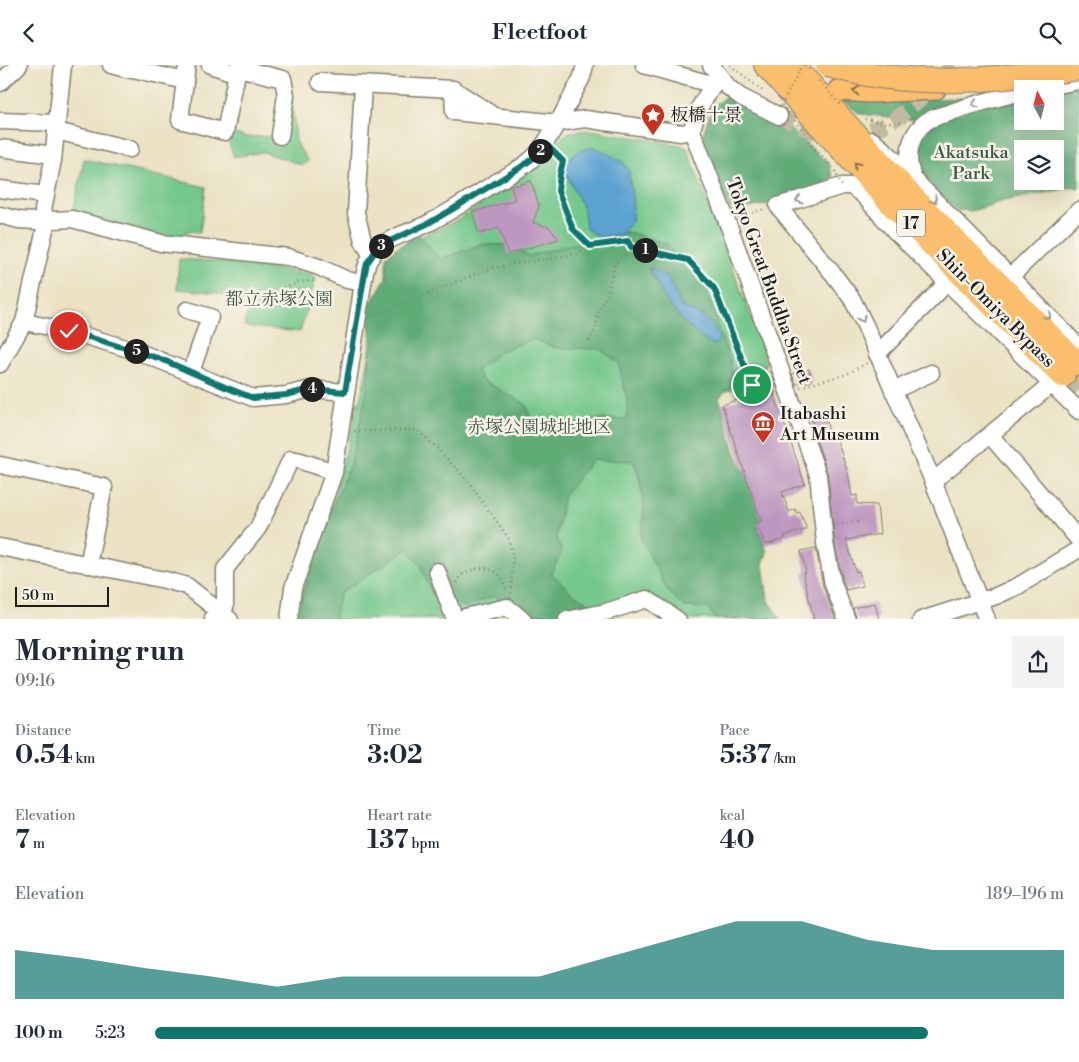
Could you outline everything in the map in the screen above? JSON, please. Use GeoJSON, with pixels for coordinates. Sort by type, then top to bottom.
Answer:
{"type":"FeatureCollection","features":[{"type":"Feature","properties":{"kind":"highway","name":"Shin-Omiya Bypass"},"geometry":{"type":"LineString","coordinates":[[766,65],[893,205],[1067,367]]}},
{"type":"Feature","properties":{"kind":"highway"},"geometry":{"type":"LineString","coordinates":[[812,70],[849,71],[881,77],[946,82],[1005,78],[1079,69]]}},
{"type":"Feature","properties":{"kind":"highway","name":"Shin-Omiya Bypass"},"geometry":{"type":"LineString","coordinates":[[812,70],[906,191],[1067,367]]}},
{"type":"Feature","properties":{"kind":"main road"},"geometry":{"type":"LineString","coordinates":[[837,103],[871,92],[945,89],[1079,73]]}},
{"type":"Feature","properties":{"kind":"street"},"geometry":{"type":"LineString","coordinates":[[0,83],[19,65]]}},
{"type":"Feature","properties":{"kind":"street"},"geometry":{"type":"LineString","coordinates":[[0,364],[24,321],[47,220],[43,210],[53,155],[63,65]]}},
{"type":"Feature","properties":{"kind":"street"},"geometry":{"type":"LineString","coordinates":[[111,65],[126,69],[186,73],[180,120],[225,132],[238,69]]}},
{"type":"Feature","properties":{"kind":"street"},"geometry":{"type":"LineString","coordinates":[[210,65],[283,79],[286,95],[280,136]]}},
{"type":"Feature","properties":{"kind":"street"},"geometry":{"type":"LineString","coordinates":[[289,619],[295,580],[334,472],[345,392],[367,263],[379,246],[440,217],[536,156],[546,144],[558,123],[582,77],[585,65]]}},
{"type":"Feature","properties":{"kind":"street"},"geometry":{"type":"LineString","coordinates":[[644,65],[719,73]]}},
{"type":"Feature","properties":{"kind":"street"},"geometry":{"type":"LineString","coordinates":[[719,73],[728,87],[741,97],[780,106]]}},
{"type":"Feature","properties":{"kind":"street"},"geometry":{"type":"LineString","coordinates":[[320,83],[453,89],[454,112],[558,123],[585,119],[681,133],[692,131],[695,118],[719,73]]}},
{"type":"Feature","properties":{"kind":"street"},"geometry":{"type":"LineString","coordinates":[[1064,84],[1079,81]]}},
{"type":"Feature","properties":{"kind":"street"},"geometry":{"type":"LineString","coordinates":[[363,85],[356,213],[364,241],[372,255]]}},
{"type":"Feature","properties":{"kind":"street"},"geometry":{"type":"LineString","coordinates":[[915,181],[909,163],[909,149],[915,135],[926,123],[958,110],[1014,94]]}},
{"type":"Feature","properties":{"kind":"street","name":"17"},"geometry":{"type":"LineString","coordinates":[[837,103],[1010,277],[1067,367],[1079,411]]}},
{"type":"Feature","properties":{"kind":"street"},"geometry":{"type":"LineString","coordinates":[[0,121],[56,127],[130,149]]}},
{"type":"Feature","properties":{"kind":"street","name":"Tokyo Great Buddha Street"},"geometry":{"type":"LineString","coordinates":[[692,131],[733,237],[818,475],[825,543],[833,584],[847,619]]}},
{"type":"Feature","properties":{"kind":"street"},"geometry":{"type":"LineString","coordinates":[[0,148],[53,155]]}},
{"type":"Feature","properties":{"kind":"street"},"geometry":{"type":"LineString","coordinates":[[895,231],[864,195],[851,186],[842,186],[778,206],[852,299],[866,325],[932,481],[987,619]]}},
{"type":"Feature","properties":{"kind":"street"},"geometry":{"type":"LineString","coordinates":[[0,189],[45,195]]}},
{"type":"Feature","properties":{"kind":"street","name":"17"},"geometry":{"type":"LineString","coordinates":[[893,205],[895,231],[948,282],[1067,367]]}},
{"type":"Feature","properties":{"kind":"street"},"geometry":{"type":"LineString","coordinates":[[1010,277],[1079,210]]}},
{"type":"Feature","properties":{"kind":"street"},"geometry":{"type":"LineString","coordinates":[[0,215],[18,220],[72,219],[161,243],[288,257],[319,267],[347,280],[363,283]]}},
{"type":"Feature","properties":{"kind":"street"},"geometry":{"type":"LineString","coordinates":[[878,354],[948,282]]}},
{"type":"Feature","properties":{"kind":"street"},"geometry":{"type":"LineString","coordinates":[[187,310],[210,317],[191,372]]}},
{"type":"Feature","properties":{"kind":"street"},"geometry":{"type":"LineString","coordinates":[[24,321],[69,331],[139,352],[253,398],[286,395],[311,389],[345,392]]}},
{"type":"Feature","properties":{"kind":"street"},"geometry":{"type":"LineString","coordinates":[[932,481],[990,435],[1067,367]]}},
{"type":"Feature","properties":{"kind":"street"},"geometry":{"type":"LineString","coordinates":[[893,391],[931,373]]}},
{"type":"Feature","properties":{"kind":"street"},"geometry":{"type":"LineString","coordinates":[[990,435],[1079,540]]}},
{"type":"Feature","properties":{"kind":"street"},"geometry":{"type":"LineString","coordinates":[[0,547],[187,586],[221,617],[225,608],[226,569],[258,528],[291,459],[334,472]]}},
{"type":"Feature","properties":{"kind":"street"},"geometry":{"type":"LineString","coordinates":[[0,465],[104,487],[88,565]]}},
{"type":"Feature","properties":{"kind":"street"},"geometry":{"type":"LineString","coordinates":[[921,619],[980,602],[1018,586],[1079,549]]}},
{"type":"Feature","properties":{"kind":"street"},"geometry":{"type":"LineString","coordinates":[[436,571],[455,619]]}},
{"type":"Feature","properties":{"kind":"street"},"geometry":{"type":"LineString","coordinates":[[567,619],[606,612],[647,599],[678,619]]}},
{"type":"Feature","properties":{"kind":"street"},"geometry":{"type":"LineString","coordinates":[[460,619],[513,612]]}},
{"type":"Feature","properties":{"kind":"path"},"geometry":{"type":"LineString","coordinates":[[837,103],[812,70],[804,65],[780,106],[782,105],[804,131],[814,147],[834,169],[842,186]]}},
{"type":"Feature","properties":{"kind":"path"},"geometry":{"type":"LineString","coordinates":[[719,73],[769,96]]}},
{"type":"Feature","properties":{"kind":"path"},"geometry":{"type":"LineString","coordinates":[[546,144],[563,161],[558,191],[573,229],[590,246]]}},
{"type":"Feature","properties":{"kind":"path"},"geometry":{"type":"LineString","coordinates":[[736,217],[768,208]]}},
{"type":"Feature","properties":{"kind":"path"},"geometry":{"type":"LineString","coordinates":[[365,319],[491,268],[576,254],[590,246],[628,241],[631,247]]}},
{"type":"Feature","properties":{"kind":"path"},"geometry":{"type":"LineString","coordinates":[[589,341],[596,328],[598,311],[607,295],[615,265],[631,247]]}},
{"type":"Feature","properties":{"kind":"path"},"geometry":{"type":"LineString","coordinates":[[631,247],[688,260],[714,288],[752,385]]}},
{"type":"Feature","properties":{"kind":"path"},"geometry":{"type":"LineString","coordinates":[[270,294],[299,282],[316,281],[319,267]]}},
{"type":"Feature","properties":{"kind":"path"},"geometry":{"type":"LineString","coordinates":[[787,390],[847,374],[860,368]]}},
{"type":"Feature","properties":{"kind":"path"},"geometry":{"type":"LineString","coordinates":[[340,432],[417,430],[436,447],[467,480],[509,539],[513,557],[513,612]]}},
{"type":"Feature","properties":{"kind":"path"},"geometry":{"type":"LineString","coordinates":[[831,525],[861,522]]}},
{"type":"Feature","properties":{"kind":"path"},"geometry":{"type":"LineString","coordinates":[[458,589],[457,583],[460,576],[470,569],[482,568],[492,570],[501,576],[506,583],[513,612]]}},
{"type":"Feature","properties":{"kind":"green space","name":"Akatsuka Park"},"geometry":{"type":"Polygon","coordinates":[[[1079,84],[1079,188],[1064,189],[1064,140],[1014,140],[1014,190],[1060,190],[1004,201],[972,211],[957,210],[939,194],[918,167],[925,125],[918,120],[860,114],[841,100],[971,98],[1014,92],[1014,130],[1064,130],[1064,87],[1079,84]]]}},
{"type":"Feature","properties":{"kind":"green space"},"geometry":{"type":"Polygon","coordinates":[[[728,94],[766,107],[828,163],[833,179],[804,193],[768,204],[734,211],[716,191],[702,148],[703,134],[712,108],[728,94]]]}},
{"type":"Feature","properties":{"kind":"green space"},"geometry":{"type":"Polygon","coordinates":[[[292,97],[296,143],[308,161],[302,165],[263,152],[234,157],[225,132],[247,137],[280,136],[292,97]]]}},
{"type":"Feature","properties":{"kind":"green space","name":"赤塚公園城址地区"},"geometry":{"type":"Polygon","coordinates":[[[590,130],[681,145],[687,148],[767,359],[762,375],[716,396],[752,514],[768,599],[777,619],[683,619],[647,594],[599,608],[535,619],[530,619],[518,609],[457,615],[446,619],[297,619],[301,596],[320,548],[363,388],[375,324],[394,249],[458,220],[537,165],[561,138],[570,132],[590,130]]]}},
{"type":"Feature","properties":{"kind":"green space"},"geometry":{"type":"Polygon","coordinates":[[[84,159],[206,187],[200,232],[186,231],[184,241],[72,218],[84,159]]]}},
{"type":"Feature","properties":{"kind":"green space","name":"赤塚公園城址地区"},"geometry":{"type":"Polygon","coordinates":[[[628,232],[667,244],[679,260],[699,275],[711,303],[730,360],[734,383],[719,398],[735,452],[762,512],[758,527],[767,552],[763,564],[768,601],[780,619],[715,619],[708,608],[684,607],[667,590],[641,539],[644,506],[638,472],[633,461],[592,460],[564,495],[556,537],[562,552],[551,573],[573,594],[594,606],[558,617],[521,611],[494,596],[465,607],[433,596],[420,565],[408,549],[340,593],[334,619],[297,619],[303,591],[327,521],[351,462],[367,390],[371,339],[367,309],[386,278],[386,256],[418,234],[440,259],[481,244],[510,245],[528,256],[628,232]],[[533,339],[501,351],[477,370],[482,380],[526,404],[535,432],[559,430],[593,419],[627,419],[627,400],[618,362],[599,349],[556,348],[533,339]]]}},
{"type":"Feature","properties":{"kind":"green space","name":"都立赤塚公園"},"geometry":{"type":"Polygon","coordinates":[[[179,259],[227,262],[311,274],[316,278],[300,332],[244,326],[250,304],[218,293],[177,289],[179,259]]]}},
{"type":"Feature","properties":{"kind":"water"},"geometry":{"type":"Polygon","coordinates":[[[595,147],[623,162],[629,171],[633,206],[632,220],[622,234],[599,237],[586,229],[583,209],[568,177],[566,170],[569,159],[578,152],[595,147]]]}},
{"type":"Feature","properties":{"kind":"water"},"geometry":{"type":"Polygon","coordinates":[[[650,268],[666,276],[682,307],[710,322],[718,336],[719,341],[716,344],[703,339],[677,315],[662,293],[650,272],[650,268]]]}},
{"type":"Feature","properties":{"kind":"building"},"geometry":{"type":"Polygon","coordinates":[[[531,181],[539,206],[533,223],[549,227],[559,239],[508,254],[499,228],[479,234],[472,212],[515,200],[511,187],[531,181]]]}},
{"type":"Feature","properties":{"kind":"building"},"geometry":{"type":"Polygon","coordinates":[[[809,369],[812,381],[796,384],[792,374],[809,369]]]}},
{"type":"Feature","properties":{"kind":"building","name":"Itabashi Art Museum"},"geometry":{"type":"Polygon","coordinates":[[[772,388],[805,484],[782,492],[789,512],[795,509],[797,513],[800,512],[806,527],[805,530],[784,536],[785,539],[765,545],[757,523],[761,521],[722,405],[772,388]]]}},
{"type":"Feature","properties":{"kind":"building"},"geometry":{"type":"Polygon","coordinates":[[[821,414],[825,422],[827,422],[830,439],[836,437],[848,473],[852,496],[857,495],[857,504],[877,505],[880,534],[846,540],[856,572],[859,571],[863,586],[846,590],[835,542],[828,474],[816,439],[811,415],[821,414]]]}},
{"type":"Feature","properties":{"kind":"building"},"geometry":{"type":"Polygon","coordinates":[[[816,548],[823,586],[836,619],[814,619],[803,573],[806,572],[801,551],[816,548]]]}},
{"type":"Feature","properties":{"kind":"building"},"geometry":{"type":"Polygon","coordinates":[[[875,603],[879,619],[857,619],[853,608],[875,603]]]}},
{"type":"Feature","properties":{"kind":"tunnel"},"geometry":{"type":"LineString","coordinates":[[779,116],[819,133],[846,135],[865,133],[882,126],[912,106],[954,65]]}},
{"type":"Feature","properties":{"kind":"tunnel"},"geometry":{"type":"LineString","coordinates":[[1063,375],[1079,390]]}},
{"type":"Feature","properties":{"kind":"place","name":"板橋十景"},"geometry":{"type":"Point","coordinates":[653,136]}},
{"type":"Feature","properties":{"kind":"place","name":"Itabashi Art Museum"},"geometry":{"type":"Point","coordinates":[763,444]}},
{"type":"Feature","properties":{"kind":"route"},"geometry":{"type":"LineString","coordinates":[[69,331],[161,359],[253,398],[286,395],[311,389],[345,392],[367,263],[379,246],[427,224],[453,209],[521,167],[536,156],[546,144],[563,161],[558,191],[573,229],[590,246],[628,241],[631,247],[688,260],[714,288],[752,385]]}}]}
